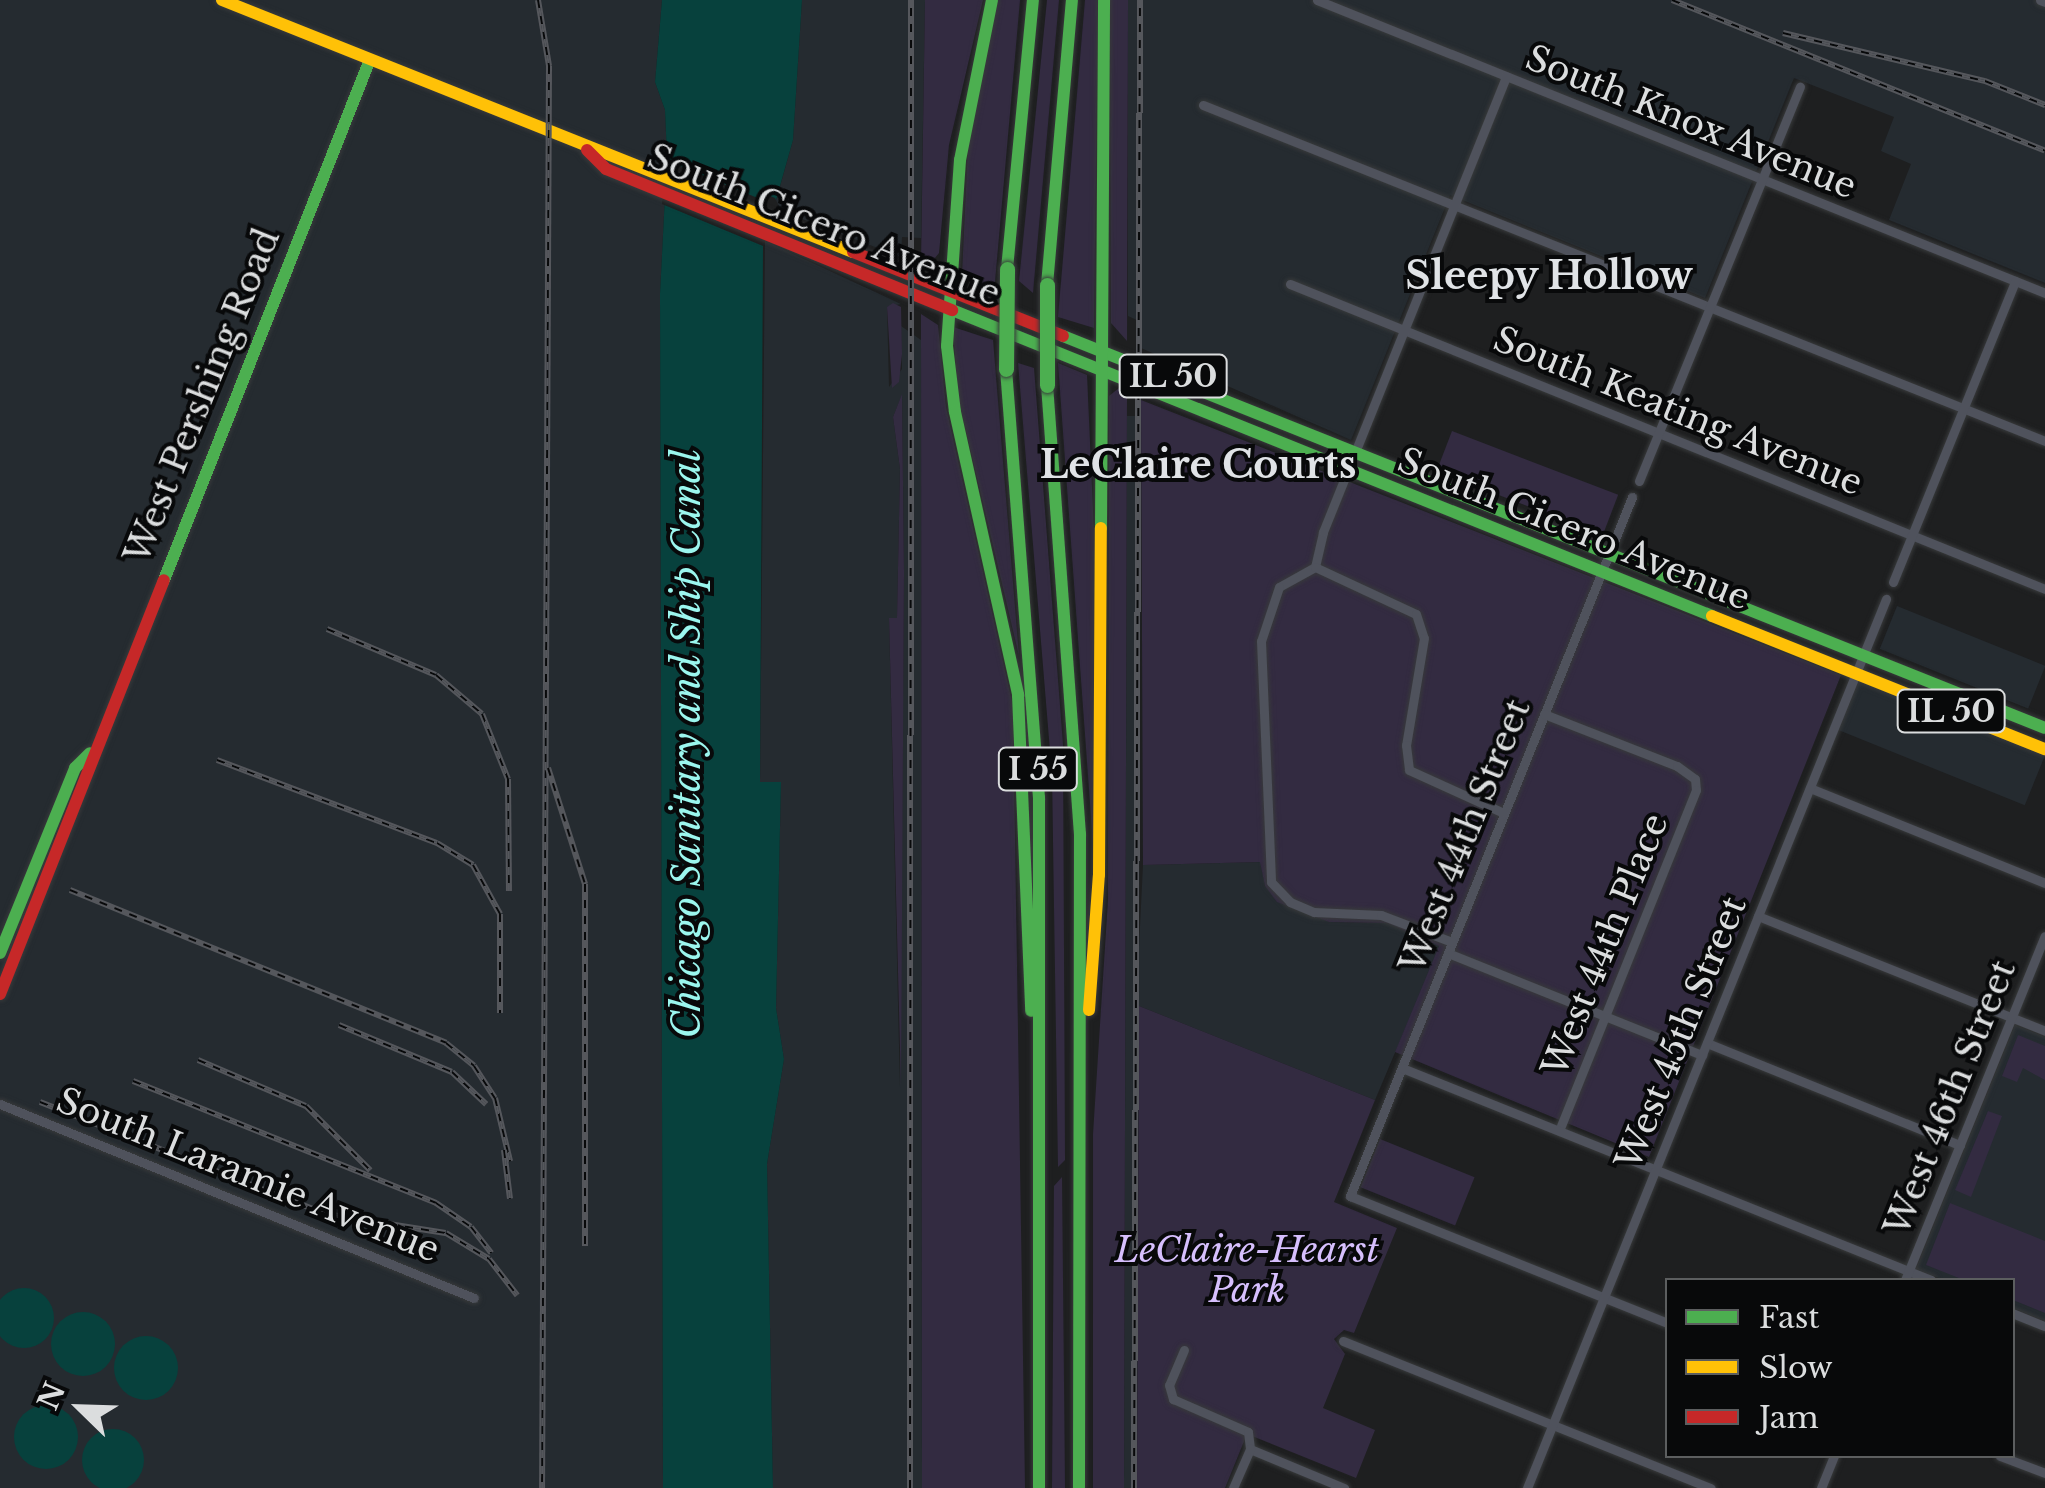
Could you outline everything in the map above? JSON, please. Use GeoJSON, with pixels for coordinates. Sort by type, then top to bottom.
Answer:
{"type":"FeatureCollection","features":[{"type":"Feature","properties":{"kind":"main road","name":"South Cicero Avenue"},"geometry":{"type":"LineString","coordinates":[[222,0],[587,150],[612,151],[948,285],[2045,728]]}},
{"type":"Feature","properties":{"kind":"main road"},"geometry":{"type":"LineString","coordinates":[[992,0],[960,160],[946,307],[952,394],[1018,695],[1031,1024],[1041,1104]]}},
{"type":"Feature","properties":{"kind":"main road","name":"I 55"},"geometry":{"type":"LineString","coordinates":[[1033,0],[1007,269],[1006,369],[1036,716],[1041,1104],[1039,1488]]}},
{"type":"Feature","properties":{"kind":"main road","name":"I 55"},"geometry":{"type":"LineString","coordinates":[[1072,0],[1046,285],[1047,385],[1077,763],[1081,1094],[1079,1488]]}},
{"type":"Feature","properties":{"kind":"main road"},"geometry":{"type":"LineString","coordinates":[[1081,1094],[1100,875],[1104,0]]}},
{"type":"Feature","properties":{"kind":"main road","name":"West Pershing Road"},"geometry":{"type":"LineString","coordinates":[[2,984],[90,773],[90,753],[369,62]]}},
{"type":"Feature","properties":{"kind":"main road","name":"South Cicero Avenue"},"geometry":{"type":"LineString","coordinates":[[587,150],[606,169],[655,190],[2045,750]]}},
{"type":"Feature","properties":{"kind":"main road","name":"West Pershing Road"},"geometry":{"type":"LineString","coordinates":[[0,954],[75,768],[90,753]]}},
{"type":"Feature","properties":{"kind":"street","name":"South Knox Avenue"},"geometry":{"type":"LineString","coordinates":[[1317,0],[2045,293]]}},
{"type":"Feature","properties":{"kind":"street"},"geometry":{"type":"LineString","coordinates":[[1452,942],[1390,917],[1302,907],[1276,890],[1268,873],[1264,626],[1278,586],[1315,567],[1348,472],[1506,76]]}},
{"type":"Feature","properties":{"kind":"street"},"geometry":{"type":"LineString","coordinates":[[1640,481],[1800,86]]}},
{"type":"Feature","properties":{"kind":"street"},"geometry":{"type":"LineString","coordinates":[[1203,105],[2045,442]]}},
{"type":"Feature","properties":{"kind":"street"},"geometry":{"type":"LineString","coordinates":[[1893,582],[2015,281]]}},
{"type":"Feature","properties":{"kind":"street","name":"South Keating Avenue"},"geometry":{"type":"LineString","coordinates":[[1290,284],[2045,589]]}},
{"type":"Feature","properties":{"kind":"street","name":"West 44th Street"},"geometry":{"type":"LineString","coordinates":[[1604,1298],[1350,1196],[1632,497]]}},
{"type":"Feature","properties":{"kind":"street"},"geometry":{"type":"LineString","coordinates":[[1315,567],[1416,614],[1424,638],[1406,745],[1409,770],[1504,813]]}},
{"type":"Feature","properties":{"kind":"street","name":"West 45th Street"},"geometry":{"type":"LineString","coordinates":[[1526,1488],[1886,600]]}},
{"type":"Feature","properties":{"kind":"street","name":"West 44th Place"},"geometry":{"type":"LineString","coordinates":[[1544,714],[1695,780],[1693,800],[1559,1130]]}},
{"type":"Feature","properties":{"kind":"street"},"geometry":{"type":"LineString","coordinates":[[1810,788],[2045,883]]}},
{"type":"Feature","properties":{"kind":"street"},"geometry":{"type":"LineString","coordinates":[[1758,916],[2045,1031]]}},
{"type":"Feature","properties":{"kind":"street","name":"West 46th Street"},"geometry":{"type":"LineString","coordinates":[[1907,1276],[2045,936]]}},
{"type":"Feature","properties":{"kind":"street"},"geometry":{"type":"LineString","coordinates":[[1448,953],[1702,1055]]}},
{"type":"Feature","properties":{"kind":"street"},"geometry":{"type":"LineString","coordinates":[[1707,1043],[1960,1145]]}},
{"type":"Feature","properties":{"kind":"street"},"geometry":{"type":"LineString","coordinates":[[1402,1068],[1907,1276]]}},
{"type":"Feature","properties":{"kind":"street","name":"South Laramie Avenue"},"geometry":{"type":"LineString","coordinates":[[0,1104],[474,1298]]}},
{"type":"Feature","properties":{"kind":"street"},"geometry":{"type":"LineString","coordinates":[[1604,1298],[1665,1322]]}},
{"type":"Feature","properties":{"kind":"street"},"geometry":{"type":"LineString","coordinates":[[2015,1314],[2045,1326]]}},
{"type":"Feature","properties":{"kind":"street"},"geometry":{"type":"LineString","coordinates":[[1347,1343],[1712,1488]]}},
{"type":"Feature","properties":{"kind":"street"},"geometry":{"type":"LineString","coordinates":[[1184,1350],[1169,1386],[1172,1399],[1248,1432],[1250,1449],[1234,1488]]}},
{"type":"Feature","properties":{"kind":"street"},"geometry":{"type":"LineString","coordinates":[[1250,1449],[1344,1488]]}},
{"type":"Feature","properties":{"kind":"street"},"geometry":{"type":"LineString","coordinates":[[1821,1488],[1833,1458]]}},
{"type":"Feature","properties":{"kind":"street"},"geometry":{"type":"LineString","coordinates":[[2005,1458],[2045,1473]]}},
{"type":"Feature","properties":{"kind":"shaded area"},"geometry":{"type":"Polygon","coordinates":[[[0,0],[662,0],[655,82],[665,110],[667,156],[660,294],[663,1488],[0,1488],[0,0]]]}},
{"type":"Feature","properties":{"kind":"shaded area"},"geometry":{"type":"Polygon","coordinates":[[[802,0],[925,0],[921,238],[902,237],[901,257],[774,208],[793,140],[802,0]]]}},
{"type":"Feature","properties":{"kind":"shaded area"},"geometry":{"type":"Polygon","coordinates":[[[1128,0],[2045,0],[2045,283],[1889,220],[1911,164],[1881,151],[1894,117],[1794,78],[1705,298],[1450,195],[1351,440],[1141,348],[1141,322],[1128,316],[1128,0]]]}},
{"type":"Feature","properties":{"kind":"shaded area"},"geometry":{"type":"Polygon","coordinates":[[[765,241],[901,304],[887,307],[889,387],[902,369],[901,326],[921,340],[922,1488],[773,1488],[767,1164],[784,1059],[776,1008],[781,783],[760,783],[765,241]],[[902,395],[893,417],[900,469],[897,618],[889,619],[900,1088],[902,395]]]}},
{"type":"Feature","properties":{"kind":"shaded area"},"geometry":{"type":"Polygon","coordinates":[[[1127,416],[1141,416],[1139,947],[1143,865],[1261,862],[1265,886],[1329,922],[1387,923],[1440,946],[1375,1100],[1139,1006],[1137,1488],[1124,1488],[1127,416]]]}},
{"type":"Feature","properties":{"kind":"shaded area"},"geometry":{"type":"Polygon","coordinates":[[[1897,606],[2045,666],[2028,709],[1880,649],[1897,606]]]}},
{"type":"Feature","properties":{"kind":"shaded area"},"geometry":{"type":"Polygon","coordinates":[[[1859,679],[2045,754],[2025,805],[1838,730],[1859,679]]]}},
{"type":"Feature","properties":{"kind":"shaded area"},"geometry":{"type":"Polygon","coordinates":[[[2015,1025],[2045,1037],[2045,1321],[2015,1309],[2015,1278],[1939,1278],[1916,1269],[2015,1025]]]}},
{"type":"Feature","properties":{"kind":"green space"},"geometry":{"type":"Polygon","coordinates":[[[925,0],[983,0],[949,145],[939,253],[930,264],[921,264],[925,0]]]}},
{"type":"Feature","properties":{"kind":"green space"},"geometry":{"type":"Polygon","coordinates":[[[998,0],[1020,0],[994,293],[962,275],[968,145],[998,0]]]}},
{"type":"Feature","properties":{"kind":"green space"},"geometry":{"type":"Polygon","coordinates":[[[1047,0],[1059,0],[1033,293],[1019,281],[1047,0]]]}},
{"type":"Feature","properties":{"kind":"green space"},"geometry":{"type":"Polygon","coordinates":[[[1085,0],[1098,0],[1094,328],[1058,317],[1085,0]]]}},
{"type":"Feature","properties":{"kind":"green space"},"geometry":{"type":"Polygon","coordinates":[[[1110,0],[1128,0],[1127,341],[1111,323],[1110,0]]]}},
{"type":"Feature","properties":{"kind":"green space"},"geometry":{"type":"Polygon","coordinates":[[[893,303],[901,307],[902,354],[899,382],[892,388],[887,307],[893,303]]]}},
{"type":"Feature","properties":{"kind":"green space"},"geometry":{"type":"Polygon","coordinates":[[[921,314],[938,325],[946,407],[1013,706],[1025,1488],[922,1488],[921,314]]]}},
{"type":"Feature","properties":{"kind":"green space"},"geometry":{"type":"Polygon","coordinates":[[[953,327],[993,340],[1019,656],[958,397],[953,327]]]}},
{"type":"Feature","properties":{"kind":"green space"},"geometry":{"type":"Polygon","coordinates":[[[1018,363],[1034,368],[1063,744],[1065,1160],[1058,1167],[1052,775],[1018,363]]]}},
{"type":"Feature","properties":{"kind":"green space"},"geometry":{"type":"Polygon","coordinates":[[[1058,363],[1087,375],[1097,600],[1093,844],[1058,363]]]}},
{"type":"Feature","properties":{"kind":"green space"},"geometry":{"type":"Polygon","coordinates":[[[1119,388],[1127,392],[1124,1488],[1093,1488],[1093,1134],[1108,900],[1109,396],[1119,388]]]}},
{"type":"Feature","properties":{"kind":"green space"},"geometry":{"type":"Polygon","coordinates":[[[902,394],[901,1089],[889,618],[897,618],[900,469],[893,417],[902,394]]]}},
{"type":"Feature","properties":{"kind":"green space"},"geometry":{"type":"Polygon","coordinates":[[[1141,400],[1841,675],[1649,1157],[1395,1052],[1439,946],[1387,923],[1329,922],[1277,902],[1265,886],[1260,862],[1143,865],[1141,400]]]}},
{"type":"Feature","properties":{"kind":"green space"},"geometry":{"type":"Polygon","coordinates":[[[1452,431],[1618,495],[1603,535],[1437,471],[1452,431]]]}},
{"type":"Feature","properties":{"kind":"green space","name":"LeClaire-Hearst Park"},"geometry":{"type":"Polygon","coordinates":[[[1139,1006],[1375,1100],[1334,1202],[1397,1228],[1354,1333],[1344,1330],[1334,1339],[1345,1354],[1323,1408],[1375,1430],[1356,1478],[1247,1434],[1225,1488],[1137,1488],[1139,1006]]]}},
{"type":"Feature","properties":{"kind":"green space"},"geometry":{"type":"Polygon","coordinates":[[[2018,1035],[2045,1046],[2045,1080],[2023,1068],[2017,1082],[2002,1076],[2018,1035]]]}},
{"type":"Feature","properties":{"kind":"green space"},"geometry":{"type":"Polygon","coordinates":[[[1988,1111],[2002,1116],[1971,1197],[1955,1190],[1988,1111]]]}},
{"type":"Feature","properties":{"kind":"green space"},"geometry":{"type":"Polygon","coordinates":[[[1380,1139],[1475,1177],[1455,1225],[1361,1187],[1380,1139]]]}},
{"type":"Feature","properties":{"kind":"green space"},"geometry":{"type":"Polygon","coordinates":[[[1062,1177],[1065,1488],[1052,1488],[1054,1186],[1062,1177]]]}},
{"type":"Feature","properties":{"kind":"green space"},"geometry":{"type":"Polygon","coordinates":[[[1950,1203],[2045,1241],[2045,1313],[2015,1301],[2015,1278],[1959,1278],[1926,1265],[1950,1203]]]}},
{"type":"Feature","properties":{"kind":"water","name":"Chicago Sanitary and Ship Canal"},"geometry":{"type":"Polygon","coordinates":[[[662,0],[802,0],[793,140],[763,246],[760,782],[781,782],[776,1008],[784,1059],[767,1164],[773,1488],[663,1488],[660,294],[667,156],[665,110],[655,82],[662,0]]]}},
{"type":"Feature","properties":{"kind":"water"},"geometry":{"type":"Polygon","coordinates":[[[13,1290],[35,1290],[52,1307],[52,1329],[35,1346],[13,1346],[-1,1333],[-1,1303],[13,1290]]]}},
{"type":"Feature","properties":{"kind":"water"},"geometry":{"type":"Polygon","coordinates":[[[83,1312],[106,1321],[115,1344],[106,1367],[83,1376],[60,1367],[51,1344],[60,1321],[83,1312]]]}},
{"type":"Feature","properties":{"kind":"water"},"geometry":{"type":"Polygon","coordinates":[[[146,1336],[169,1345],[178,1368],[169,1391],[146,1400],[123,1391],[114,1368],[123,1345],[146,1336]]]}},
{"type":"Feature","properties":{"kind":"water"},"geometry":{"type":"Polygon","coordinates":[[[46,1405],[69,1414],[78,1437],[69,1460],[46,1469],[23,1460],[14,1437],[23,1414],[46,1405]]]}},
{"type":"Feature","properties":{"kind":"water"},"geometry":{"type":"Polygon","coordinates":[[[101,1431],[125,1431],[142,1448],[142,1472],[125,1489],[101,1489],[84,1472],[84,1448],[101,1431]]]}},
{"type":"Feature","properties":{"kind":"pier"},"geometry":{"type":"Polygon","coordinates":[[[666,160],[760,199],[763,193],[775,198],[779,206],[763,246],[662,204],[666,160]]]}},
{"type":"Feature","properties":{"kind":"railway"},"geometry":{"type":"LineString","coordinates":[[538,0],[549,66],[542,1488]]}},
{"type":"Feature","properties":{"kind":"railway"},"geometry":{"type":"LineString","coordinates":[[910,1488],[911,0]]}},
{"type":"Feature","properties":{"kind":"railway"},"geometry":{"type":"LineString","coordinates":[[1134,1488],[1140,0]]}},
{"type":"Feature","properties":{"kind":"railway"},"geometry":{"type":"LineString","coordinates":[[1672,0],[2045,151]]}},
{"type":"Feature","properties":{"kind":"railway"},"geometry":{"type":"LineString","coordinates":[[1783,33],[1985,81],[2045,105]]}},
{"type":"Feature","properties":{"kind":"railway"},"geometry":{"type":"LineString","coordinates":[[327,629],[436,675],[482,714],[508,779],[509,891]]}},
{"type":"Feature","properties":{"kind":"railway"},"geometry":{"type":"LineString","coordinates":[[217,760],[437,843],[473,865],[500,914],[500,1013]]}},
{"type":"Feature","properties":{"kind":"railway"},"geometry":{"type":"LineString","coordinates":[[548,768],[585,884],[585,1246]]}},
{"type":"Feature","properties":{"kind":"railway"},"geometry":{"type":"LineString","coordinates":[[70,890],[446,1043],[474,1066],[495,1098],[510,1161]]}},
{"type":"Feature","properties":{"kind":"railway"},"geometry":{"type":"LineString","coordinates":[[339,1025],[452,1072],[486,1104]]}},
{"type":"Feature","properties":{"kind":"railway"},"geometry":{"type":"LineString","coordinates":[[198,1060],[306,1106],[370,1170]]}},
{"type":"Feature","properties":{"kind":"railway"},"geometry":{"type":"LineString","coordinates":[[133,1081],[436,1203],[471,1227],[491,1253]]}},
{"type":"Feature","properties":{"kind":"railway"},"geometry":{"type":"LineString","coordinates":[[40,1102],[326,1214],[446,1233],[489,1259],[517,1295]]}},
{"type":"Feature","properties":{"kind":"railway"},"geometry":{"type":"LineString","coordinates":[[504,1150],[510,1199]]}},
{"type":"Feature","properties":{"kind":"traffic: fast"},"geometry":{"type":"LineString","coordinates":[[992,0],[960,160],[947,346],[955,412],[1018,695],[1031,1011]]}},
{"type":"Feature","properties":{"kind":"traffic: fast"},"geometry":{"type":"LineString","coordinates":[[1007,269],[1033,0]]}},
{"type":"Feature","properties":{"kind":"traffic: fast"},"geometry":{"type":"LineString","coordinates":[[1047,285],[1072,0]]}},
{"type":"Feature","properties":{"kind":"traffic: fast"},"geometry":{"type":"LineString","coordinates":[[1101,528],[1104,0]]}},
{"type":"Feature","properties":{"kind":"traffic: fast"},"geometry":{"type":"LineString","coordinates":[[164,580],[369,62]]}},
{"type":"Feature","properties":{"kind":"traffic: fast"},"geometry":{"type":"LineString","coordinates":[[1006,369],[1007,269]]}},
{"type":"Feature","properties":{"kind":"traffic: fast"},"geometry":{"type":"LineString","coordinates":[[1047,285],[1047,385]]}},
{"type":"Feature","properties":{"kind":"traffic: fast"},"geometry":{"type":"LineString","coordinates":[[952,310],[1712,616]]}},
{"type":"Feature","properties":{"kind":"traffic: fast"},"geometry":{"type":"LineString","coordinates":[[1063,336],[2045,728]]}},
{"type":"Feature","properties":{"kind":"traffic: fast"},"geometry":{"type":"LineString","coordinates":[[1006,369],[1039,798],[1039,1488]]}},
{"type":"Feature","properties":{"kind":"traffic: fast"},"geometry":{"type":"LineString","coordinates":[[1047,385],[1080,834],[1079,1488]]}},
{"type":"Feature","properties":{"kind":"traffic: fast"},"geometry":{"type":"LineString","coordinates":[[0,953],[75,768],[90,753]]}},
{"type":"Feature","properties":{"kind":"traffic: slow"},"geometry":{"type":"LineString","coordinates":[[222,0],[853,252]]}},
{"type":"Feature","properties":{"kind":"traffic: slow"},"geometry":{"type":"LineString","coordinates":[[1089,1010],[1099,875],[1101,528]]}},
{"type":"Feature","properties":{"kind":"traffic: slow"},"geometry":{"type":"LineString","coordinates":[[1712,616],[2045,749]]}},
{"type":"Feature","properties":{"kind":"traffic: jam"},"geometry":{"type":"LineString","coordinates":[[587,150],[606,169],[952,310]]}},
{"type":"Feature","properties":{"kind":"traffic: jam"},"geometry":{"type":"LineString","coordinates":[[853,252],[1063,336]]}},
{"type":"Feature","properties":{"kind":"traffic: jam"},"geometry":{"type":"LineString","coordinates":[[0,994],[164,580]]}},
{"type":"Feature","properties":{"kind":"district","name":"Sleepy Hollow"},"geometry":{"type":"Point","coordinates":[1549,276]}},
{"type":"Feature","properties":{"kind":"district","name":"LeClaire Courts"},"geometry":{"type":"Point","coordinates":[1198,465]}}]}
